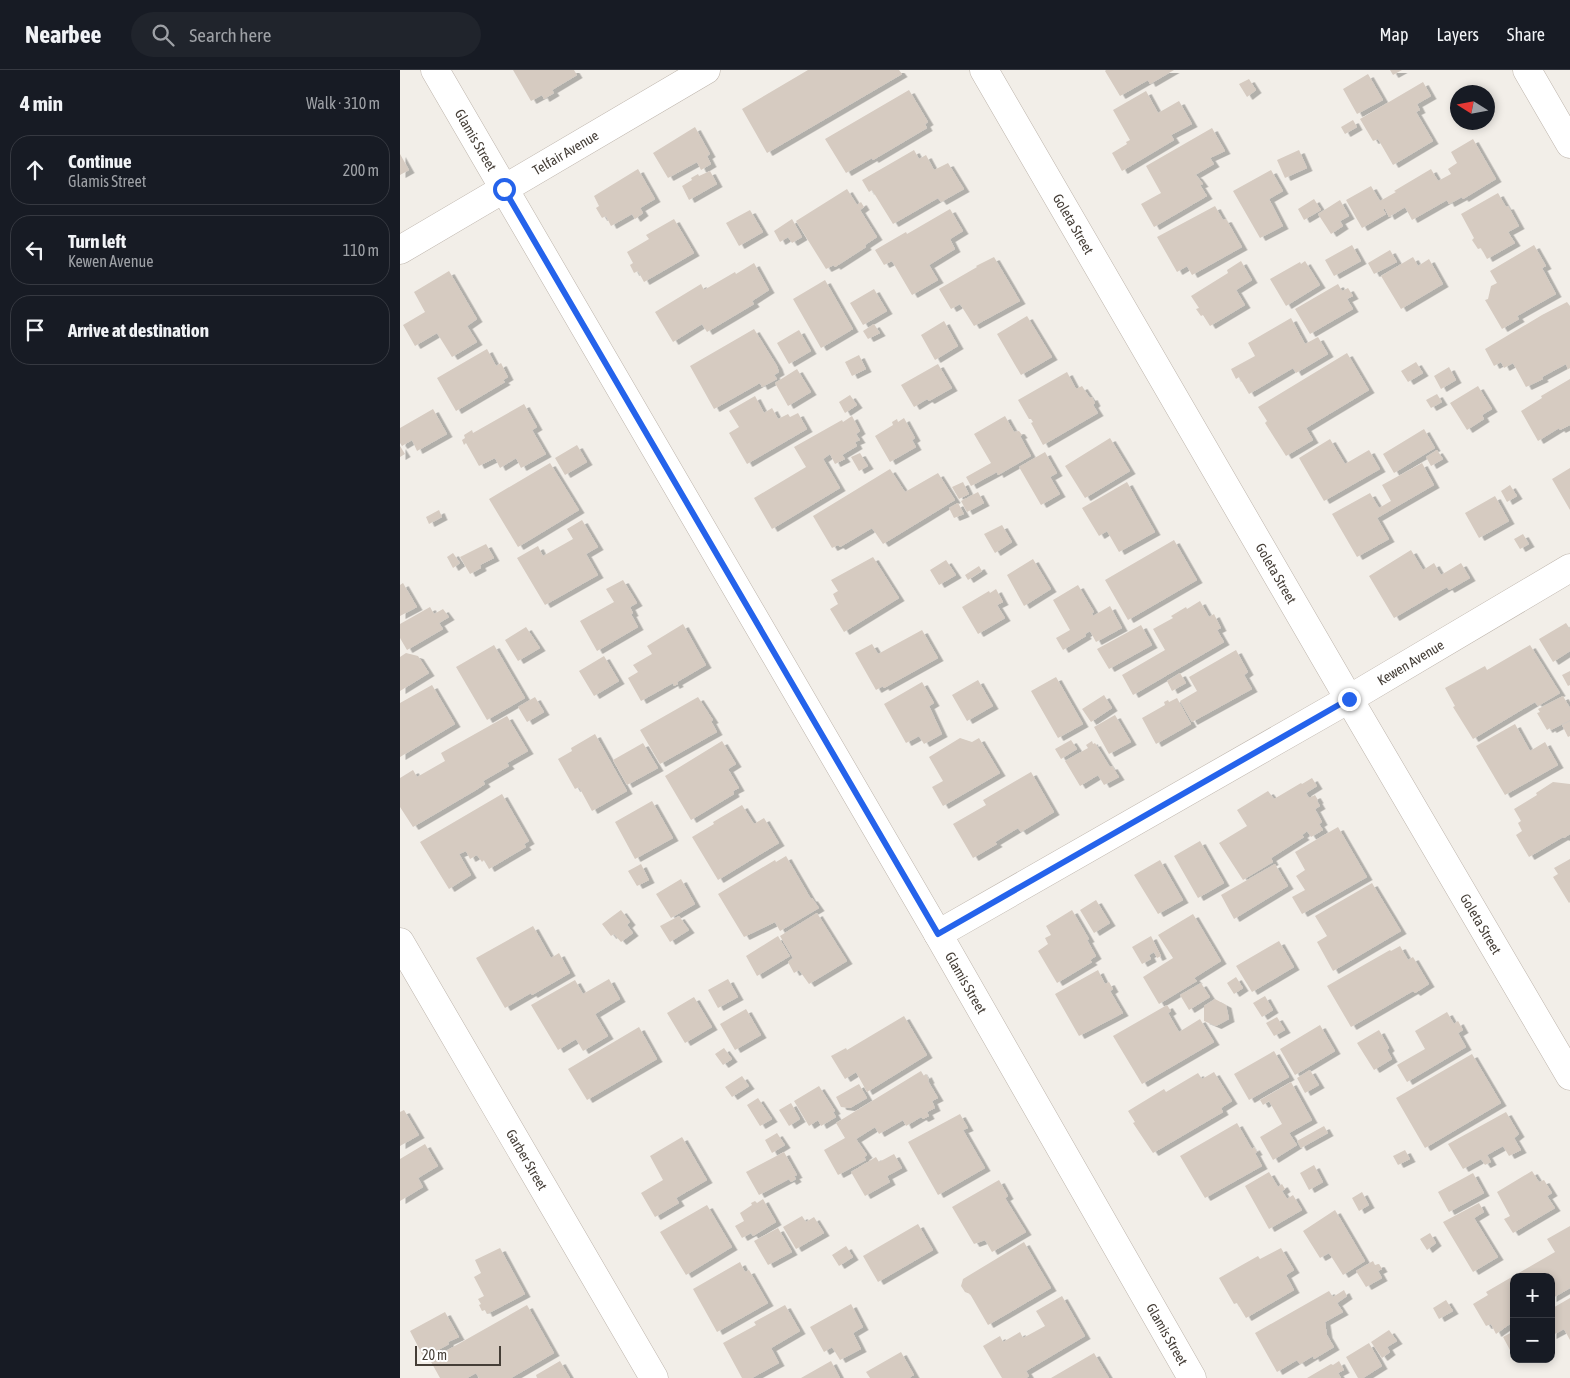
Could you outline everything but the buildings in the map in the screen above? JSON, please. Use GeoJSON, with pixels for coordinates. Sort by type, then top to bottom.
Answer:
{"type":"FeatureCollection","features":[{"type":"Feature","properties":{"kind":"street","name":"Glamis Street"},"geometry":{"type":"LineString","coordinates":[[435,70],[938,934],[1192,1378]]}},
{"type":"Feature","properties":{"kind":"street","name":"Telfair Avenue"},"geometry":{"type":"LineString","coordinates":[[400,250],[706,70]]}},
{"type":"Feature","properties":{"kind":"street","name":"Goleta Street"},"geometry":{"type":"LineString","coordinates":[[984,70],[1570,1076]]}},
{"type":"Feature","properties":{"kind":"street"},"geometry":{"type":"LineString","coordinates":[[1527,70],[1570,144]]}},
{"type":"Feature","properties":{"kind":"street","name":"Kewen Avenue"},"geometry":{"type":"LineString","coordinates":[[938,934],[1349,699],[1570,568]]}},
{"type":"Feature","properties":{"kind":"street","name":"Garber Street"},"geometry":{"type":"LineString","coordinates":[[400,942],[654,1378]]}},
{"type":"Feature","properties":{"kind":"route"},"geometry":{"type":"LineString","coordinates":[[504,189],[938,934],[1349,699]]}}]}
